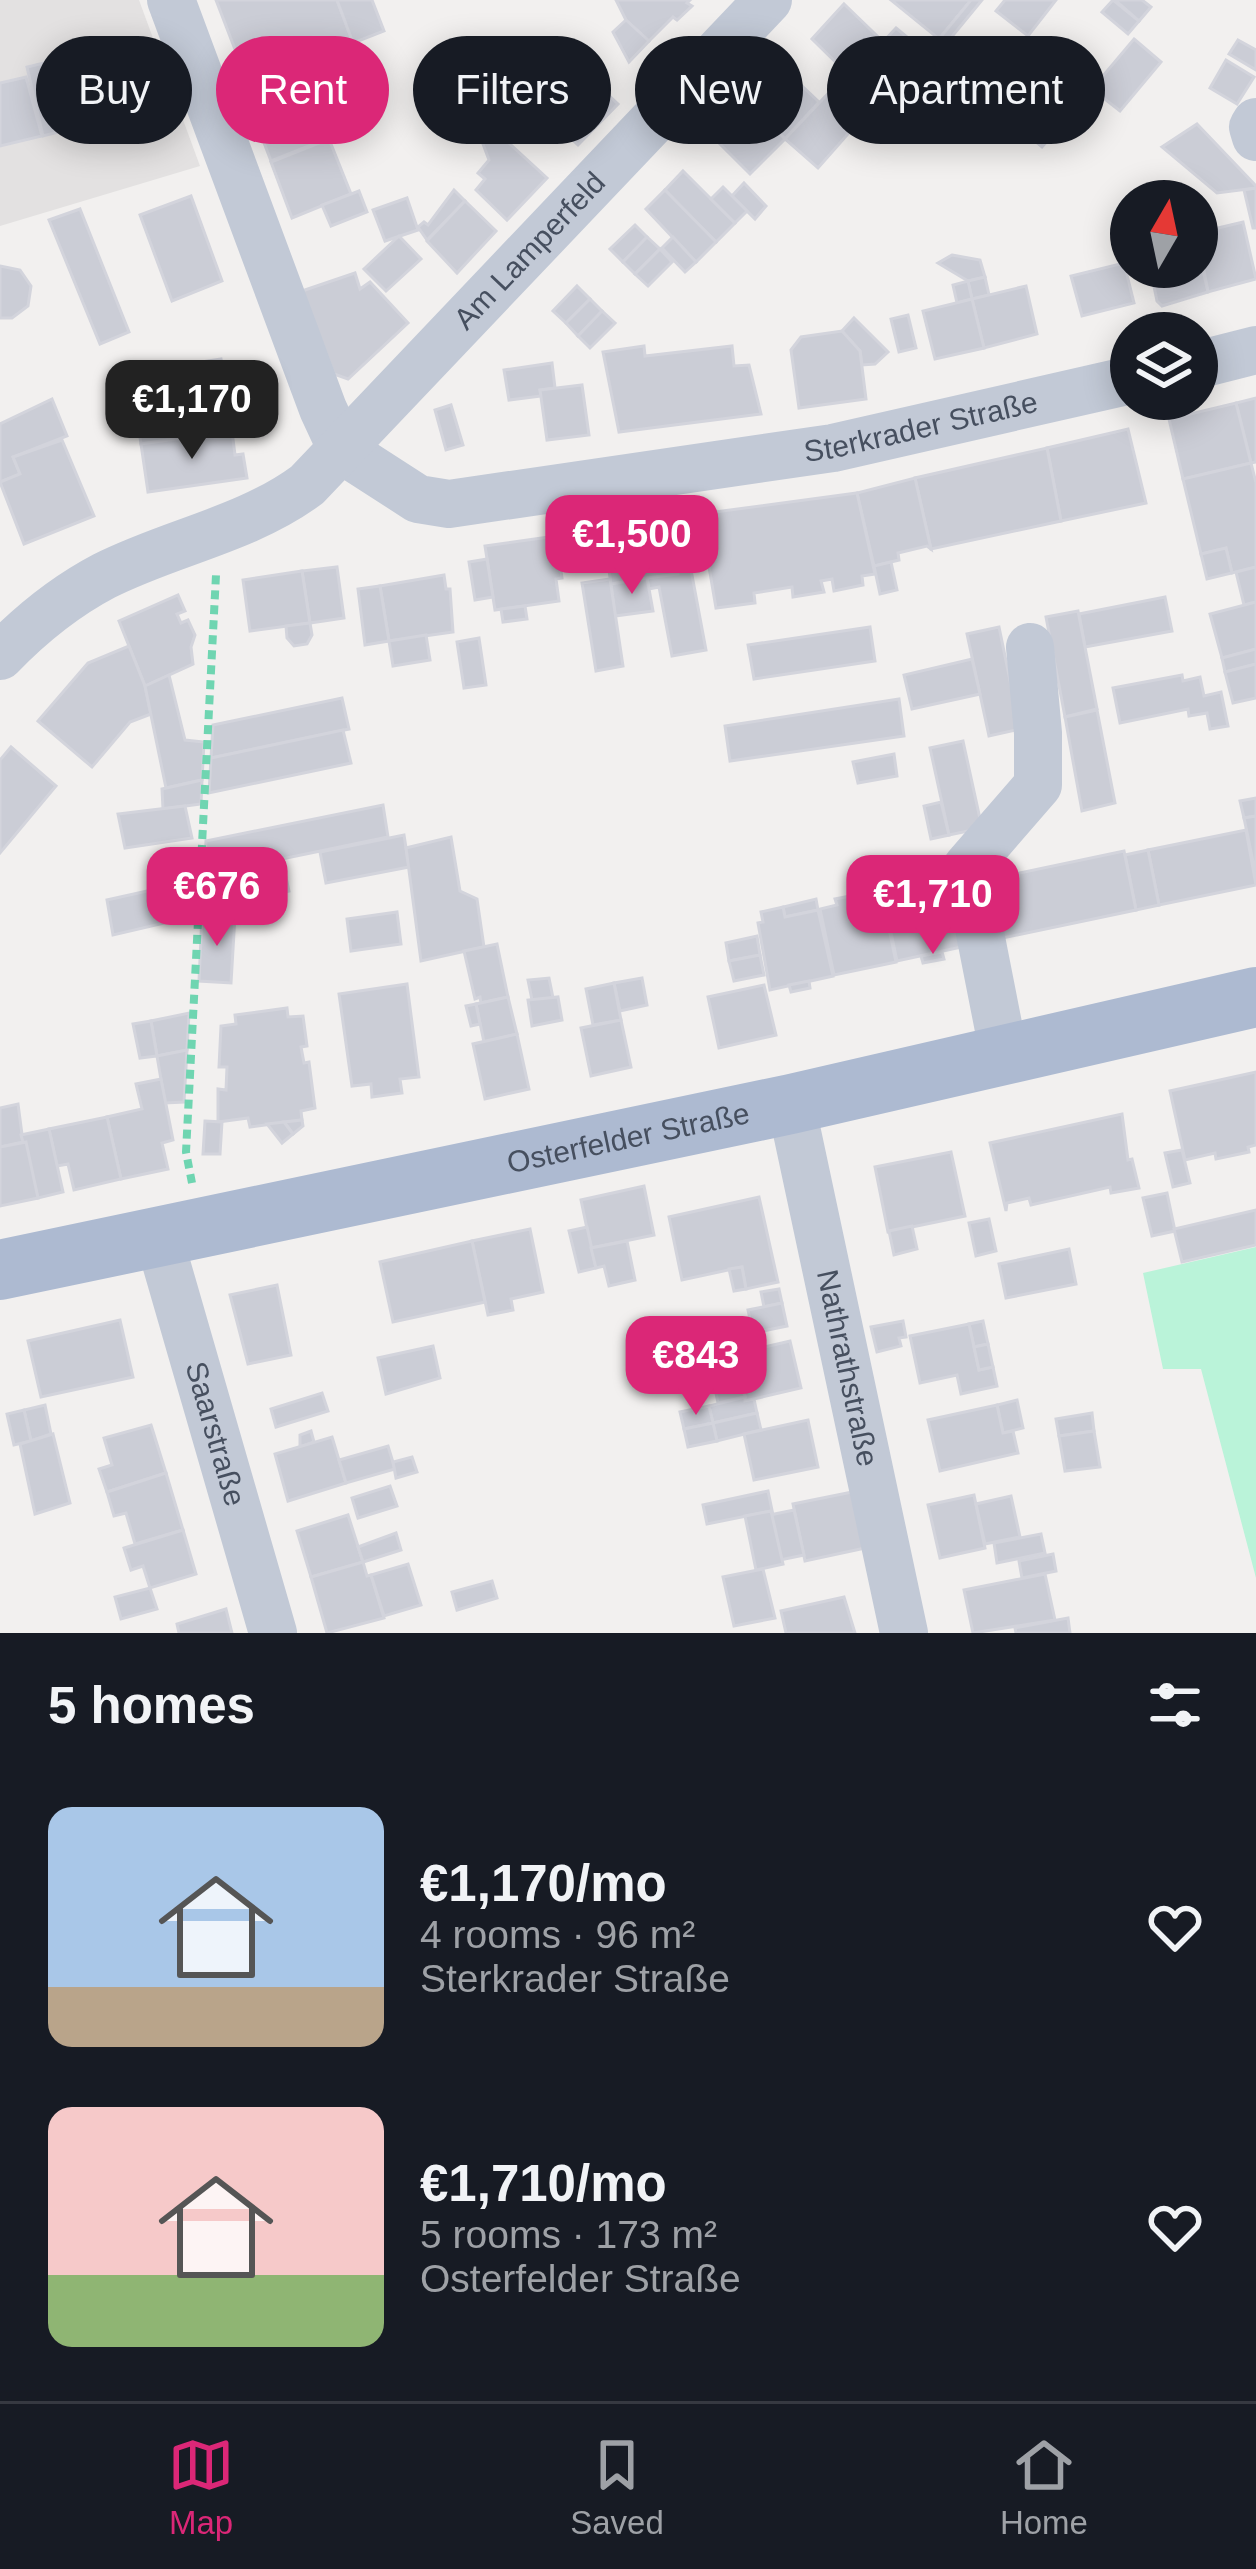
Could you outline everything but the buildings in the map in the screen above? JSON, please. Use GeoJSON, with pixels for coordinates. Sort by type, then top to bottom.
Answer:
{"type":"FeatureCollection","features":[{"type":"Feature","properties":{"kind":"main road","name":"Osterfelder Straße"},"geometry":{"type":"LineString","coordinates":[[0,1270],[791,1103],[1256,998]]}},
{"type":"Feature","properties":{"kind":"street"},"geometry":{"type":"LineString","coordinates":[[0,656],[37,618],[105,576],[274,509],[308,484],[342,449],[314,387],[171,0]]}},
{"type":"Feature","properties":{"kind":"street","name":"Am Lamperfeld"},"geometry":{"type":"LineString","coordinates":[[342,449],[768,0]]}},
{"type":"Feature","properties":{"kind":"street"},"geometry":{"type":"LineString","coordinates":[[1256,122],[1256,137]]}},
{"type":"Feature","properties":{"kind":"street"},"geometry":{"type":"LineString","coordinates":[[1218,360],[1256,350]]}},
{"type":"Feature","properties":{"kind":"street","name":"Sterkrader Straße"},"geometry":{"type":"LineString","coordinates":[[342,449],[418,499],[449,504],[833,448],[1110,385]]}},
{"type":"Feature","properties":{"kind":"street"},"geometry":{"type":"LineString","coordinates":[[1004,1055],[967,868],[1038,785],[1030,647]]}},
{"type":"Feature","properties":{"kind":"street","name":"Nathrathstraße"},"geometry":{"type":"LineString","coordinates":[[791,1103],[904,1633]]}},
{"type":"Feature","properties":{"kind":"street","name":"Saarstraße"},"geometry":{"type":"LineString","coordinates":[[179,1230],[273,1633]]}},
{"type":"Feature","properties":{"kind":"path"},"geometry":{"type":"LineString","coordinates":[[179,1230],[218,532]]}},
{"type":"Feature","properties":{"kind":"shaded area"},"geometry":{"type":"Polygon","coordinates":[[[0,0],[139,0],[152,36],[36,36],[36,144],[192,144],[200,166],[0,226],[0,0]]]}},
{"type":"Feature","properties":{"kind":"green space"},"geometry":{"type":"Polygon","coordinates":[[[1256,1247],[1256,1578],[1201,1369],[1163,1369],[1143,1273],[1256,1247]]]}}]}
